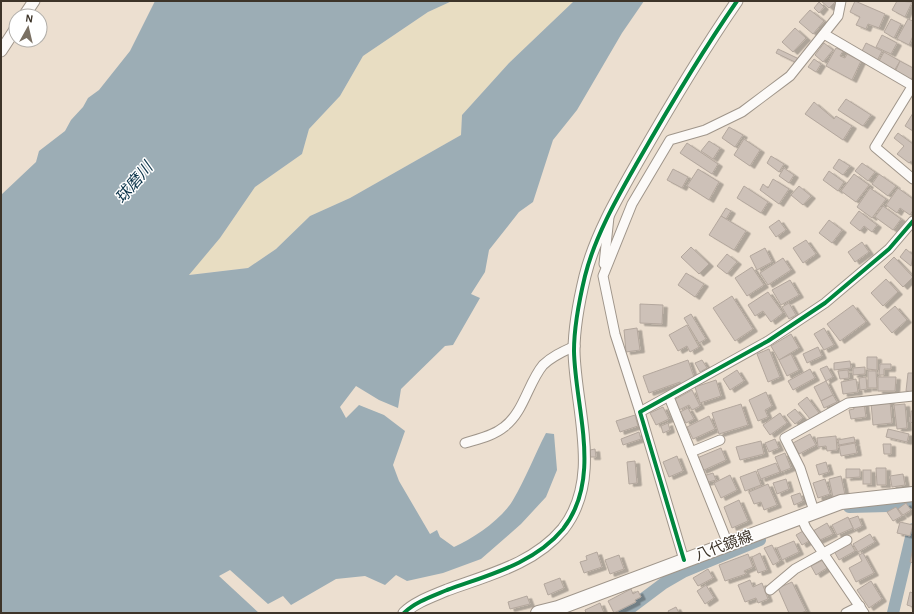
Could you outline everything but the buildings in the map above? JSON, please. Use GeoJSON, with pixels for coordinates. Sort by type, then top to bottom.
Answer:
{"type":"FeatureCollection","features":[{"type":"Feature","properties":{"kind":"main road","name":"八代鏡線"},"geometry":{"type":"LineString","coordinates":[[538,613],[558,608],[841,502],[913,494]]}},
{"type":"Feature","properties":{"kind":"street"},"geometry":{"type":"LineString","coordinates":[[404,613],[431,596],[518,564],[545,547],[564,528],[577,503],[583,476],[585,457],[575,346],[578,308],[586,273],[610,211],[662,118],[709,41],[737,1]]}},
{"type":"Feature","properties":{"kind":"street"},"geometry":{"type":"LineString","coordinates":[[603,276],[632,204],[670,140],[705,130],[742,112],[790,76],[838,16],[841,1]]}},
{"type":"Feature","properties":{"kind":"street"},"geometry":{"type":"LineString","coordinates":[[824,34],[913,86],[875,147],[913,179]]}},
{"type":"Feature","properties":{"kind":"street"},"geometry":{"type":"LineString","coordinates":[[1,51],[8,40]]}},
{"type":"Feature","properties":{"kind":"street"},"geometry":{"type":"LineString","coordinates":[[610,211],[603,276],[615,334],[684,560]]}},
{"type":"Feature","properties":{"kind":"street"},"geometry":{"type":"LineString","coordinates":[[640,412],[768,341],[825,303],[889,249],[913,221]]}},
{"type":"Feature","properties":{"kind":"street"},"geometry":{"type":"LineString","coordinates":[[465,443],[484,437],[504,427],[516,414],[543,365],[555,355],[575,346]]}},
{"type":"Feature","properties":{"kind":"street"},"geometry":{"type":"LineString","coordinates":[[814,511],[800,468],[785,438],[848,403],[913,396]]}},
{"type":"Feature","properties":{"kind":"street"},"geometry":{"type":"LineString","coordinates":[[669,397],[728,544]]}},
{"type":"Feature","properties":{"kind":"street"},"geometry":{"type":"LineString","coordinates":[[691,452],[720,440]]}},
{"type":"Feature","properties":{"kind":"street"},"geometry":{"type":"LineString","coordinates":[[801,517],[806,528],[862,609],[846,613]]}},
{"type":"Feature","properties":{"kind":"street"},"geometry":{"type":"LineString","coordinates":[[770,590],[795,568],[847,540]]}},
{"type":"Feature","properties":{"kind":"sand"},"geometry":{"type":"Polygon","coordinates":[[[452,1],[574,1],[509,63],[462,115],[461,135],[350,198],[310,216],[276,249],[248,268],[188,275],[220,238],[255,187],[302,154],[309,129],[340,96],[363,56],[428,12],[452,1]]]}},
{"type":"Feature","properties":{"kind":"water","name":"球磨川"},"geometry":{"type":"Polygon","coordinates":[[[155,1],[452,1],[428,12],[363,56],[340,96],[309,129],[302,154],[255,187],[220,238],[189,275],[248,268],[276,249],[310,216],[350,198],[461,135],[462,115],[509,63],[574,1],[644,1],[622,33],[577,110],[553,140],[533,202],[519,212],[489,250],[485,272],[471,294],[480,298],[453,345],[445,346],[401,389],[398,408],[379,400],[356,386],[340,407],[346,418],[359,405],[384,415],[405,431],[393,465],[399,481],[430,534],[437,530],[440,537],[454,547],[479,533],[502,514],[513,500],[546,433],[554,434],[557,470],[546,497],[521,524],[481,559],[443,573],[407,581],[396,575],[385,585],[365,576],[336,579],[291,605],[283,596],[268,604],[230,570],[219,576],[259,613],[1,613],[1,195],[36,162],[39,151],[65,131],[71,120],[83,107],[88,98],[99,90],[130,51],[155,1]]]}},
{"type":"Feature","properties":{"kind":"waterway"},"geometry":{"type":"LineString","coordinates":[[849,507],[888,506],[913,502]]}},
{"type":"Feature","properties":{"kind":"waterway"},"geometry":{"type":"LineString","coordinates":[[893,613],[913,529]]}},
{"type":"Feature","properties":{"kind":"waterway"},"geometry":{"type":"LineString","coordinates":[[624,613],[664,583],[683,572],[760,540]]}},
{"type":"Feature","properties":{"kind":"cycle path"},"geometry":{"type":"LineString","coordinates":[[404,613],[419,602],[430,597],[510,567],[524,560],[551,541],[563,529],[575,509],[582,488],[584,442],[575,373],[574,342],[579,304],[589,261],[607,218],[629,176],[686,80],[737,1]]}},
{"type":"Feature","properties":{"kind":"cycle path"},"geometry":{"type":"LineString","coordinates":[[684,560],[640,412],[768,341],[825,303],[889,249],[913,221]]}}]}
